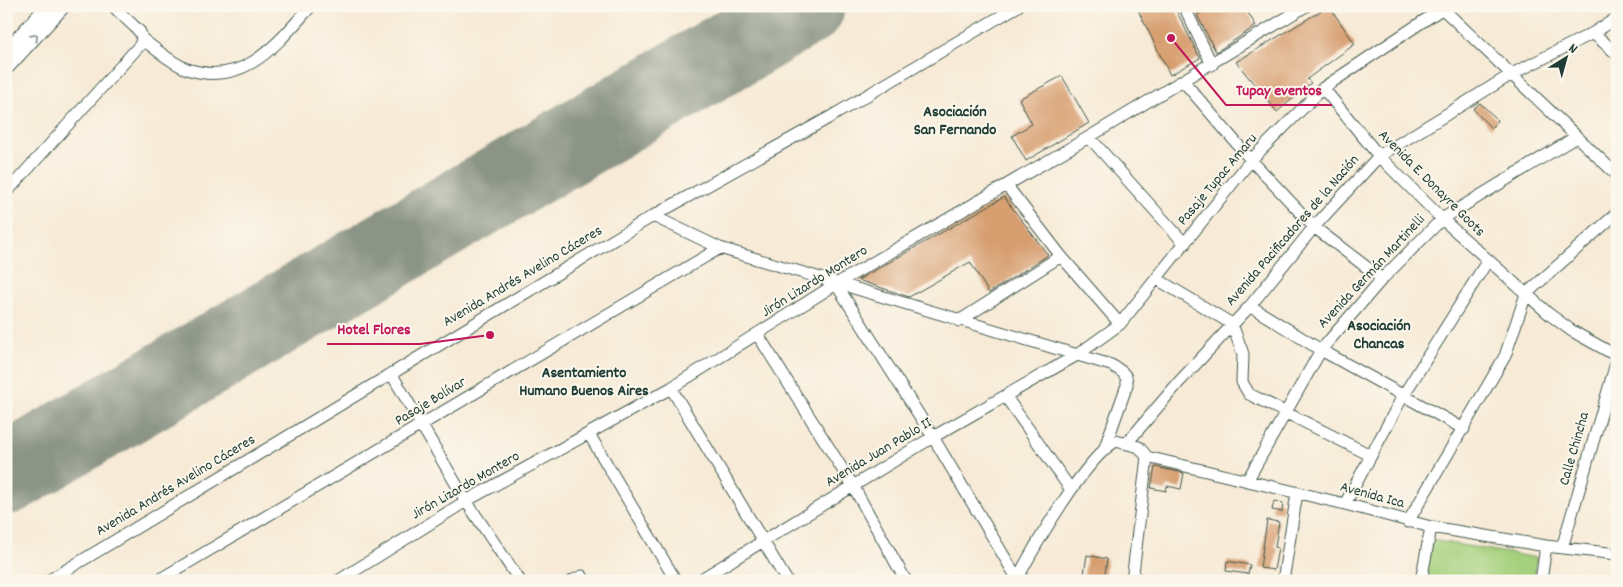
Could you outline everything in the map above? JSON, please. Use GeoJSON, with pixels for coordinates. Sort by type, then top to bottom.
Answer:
{"type":"FeatureCollection","features":[{"type":"Feature","properties":{"kind":"street"},"geometry":{"type":"LineString","coordinates":[[6,52],[48,6]]}},
{"type":"Feature","properties":{"kind":"street"},"geometry":{"type":"LineString","coordinates":[[6,68],[63,6]]}},
{"type":"Feature","properties":{"kind":"street"},"geometry":{"type":"LineString","coordinates":[[114,6],[140,32],[142,39],[186,68],[204,72],[234,71],[250,66],[272,47],[310,6]]}},
{"type":"Feature","properties":{"kind":"street","name":"Avenida Andrés Avelino Cáceres"},"geometry":{"type":"LineString","coordinates":[[48,581],[653,216],[832,116],[1018,6]]}},
{"type":"Feature","properties":{"kind":"street"},"geometry":{"type":"LineString","coordinates":[[1198,6],[1185,9],[1212,65]]}},
{"type":"Feature","properties":{"kind":"street","name":"Jirón Lizardo Montero"},"geometry":{"type":"LineString","coordinates":[[346,579],[466,502],[671,388],[758,335],[836,284],[1184,82],[1306,6]]}},
{"type":"Feature","properties":{"kind":"street"},"geometry":{"type":"LineString","coordinates":[[1445,7],[1576,137],[1617,174]]}},
{"type":"Feature","properties":{"kind":"street","name":"Pasaje Tupac Amaru"},"geometry":{"type":"LineString","coordinates":[[1077,355],[1120,324],[1251,160],[1323,88],[1445,7]]}},
{"type":"Feature","properties":{"kind":"street","name":"Avenida Pacificadores de la Nación"},"geometry":{"type":"LineString","coordinates":[[1127,443],[1250,306],[1314,227],[1379,156],[1512,74],[1593,33],[1617,18]]}},
{"type":"Feature","properties":{"kind":"street"},"geometry":{"type":"LineString","coordinates":[[1593,33],[1617,54]]}},
{"type":"Feature","properties":{"kind":"street"},"geometry":{"type":"LineString","coordinates":[[6,193],[133,52],[142,39]]}},
{"type":"Feature","properties":{"kind":"street"},"geometry":{"type":"LineString","coordinates":[[1184,82],[1251,160],[1314,227],[1382,279]]}},
{"type":"Feature","properties":{"kind":"street","name":"Avenida E. Donayre Goots"},"geometry":{"type":"LineString","coordinates":[[1323,88],[1379,156],[1442,219],[1526,294],[1572,331],[1617,356]]}},
{"type":"Feature","properties":{"kind":"street"},"geometry":{"type":"LineString","coordinates":[[1090,137],[1185,244]]}},
{"type":"Feature","properties":{"kind":"street","name":"Avenida Germán Martinelli"},"geometry":{"type":"LineString","coordinates":[[1247,481],[1321,350],[1382,279],[1442,219],[1576,137]]}},
{"type":"Feature","properties":{"kind":"street"},"geometry":{"type":"LineString","coordinates":[[1007,186],[1061,256],[1120,324]]}},
{"type":"Feature","properties":{"kind":"street"},"geometry":{"type":"LineString","coordinates":[[1408,522],[1505,356],[1526,294],[1617,212]]}},
{"type":"Feature","properties":{"kind":"street"},"geometry":{"type":"LineString","coordinates":[[653,216],[720,248],[1111,365],[1123,372],[1128,380],[1105,447],[1071,490],[1017,579],[934,437],[836,284]]}},
{"type":"Feature","properties":{"kind":"street","name":"Pasaje Bolívar"},"geometry":{"type":"LineString","coordinates":[[157,581],[720,248]]}},
{"type":"Feature","properties":{"kind":"street"},"geometry":{"type":"LineString","coordinates":[[959,320],[1061,256]]}},
{"type":"Feature","properties":{"kind":"street"},"geometry":{"type":"LineString","coordinates":[[1345,504],[1370,454],[1403,396],[1488,260]]}},
{"type":"Feature","properties":{"kind":"street"},"geometry":{"type":"LineString","coordinates":[[1157,279],[1232,324],[1243,354],[1242,382],[1244,389],[1249,394],[1370,454]]}},
{"type":"Feature","properties":{"kind":"street"},"geometry":{"type":"LineString","coordinates":[[1250,306],[1321,350],[1464,429]]}},
{"type":"Feature","properties":{"kind":"street"},"geometry":{"type":"LineString","coordinates":[[758,335],[853,486],[906,581]]}},
{"type":"Feature","properties":{"kind":"street","name":"Avenida Juan Pablo II"},"geometry":{"type":"LineString","coordinates":[[698,581],[934,437],[1077,355]]}},
{"type":"Feature","properties":{"kind":"street","name":"Calle Chincha"},"geometry":{"type":"LineString","coordinates":[[1562,548],[1617,360]]}},
{"type":"Feature","properties":{"kind":"street"},"geometry":{"type":"LineString","coordinates":[[391,373],[466,502],[520,581]]}},
{"type":"Feature","properties":{"kind":"street"},"geometry":{"type":"LineString","coordinates":[[671,388],[787,581]]}},
{"type":"Feature","properties":{"kind":"street"},"geometry":{"type":"LineString","coordinates":[[1006,397],[1071,490]]}},
{"type":"Feature","properties":{"kind":"street"},"geometry":{"type":"LineString","coordinates":[[589,434],[676,581]]}},
{"type":"Feature","properties":{"kind":"street"},"geometry":{"type":"LineString","coordinates":[[1105,447],[1116,441],[1127,443]]}},
{"type":"Feature","properties":{"kind":"street","name":"Avenida Ica"},"geometry":{"type":"LineString","coordinates":[[1127,443],[1139,447],[1147,457],[1345,504],[1408,522],[1546,546],[1617,554]]}},
{"type":"Feature","properties":{"kind":"street"},"geometry":{"type":"LineString","coordinates":[[1132,581],[1147,457]]}},
{"type":"Feature","properties":{"kind":"street"},"geometry":{"type":"LineString","coordinates":[[1283,581],[1297,493]]}},
{"type":"Feature","properties":{"kind":"street"},"geometry":{"type":"LineString","coordinates":[[1421,581],[1431,527]]}},
{"type":"Feature","properties":{"kind":"street"},"geometry":{"type":"LineString","coordinates":[[1541,581],[1546,546]]}},
{"type":"Feature","properties":{"kind":"street"},"geometry":{"type":"LineString","coordinates":[[572,581],[582,576],[585,581]]}},
{"type":"Feature","properties":{"kind":"green space"},"geometry":{"type":"Polygon","coordinates":[[[1432,540],[1537,558],[1533,581],[1425,581],[1432,540]]]}},
{"type":"Feature","properties":{"kind":"building"},"geometry":{"type":"Polygon","coordinates":[[[1136,6],[1174,6],[1200,58],[1170,75],[1136,6]]]}},
{"type":"Feature","properties":{"kind":"building"},"geometry":{"type":"Polygon","coordinates":[[[1213,6],[1244,6],[1256,26],[1216,52],[1197,15],[1213,6]]]}},
{"type":"Feature","properties":{"kind":"building"},"geometry":{"type":"Polygon","coordinates":[[[1329,6],[1355,44],[1307,79],[1311,83],[1277,112],[1236,62],[1329,6]]]}},
{"type":"Feature","properties":{"kind":"building"},"geometry":{"type":"Polygon","coordinates":[[[1062,76],[1089,123],[1026,161],[1012,136],[1032,124],[1019,99],[1062,76]]]}},
{"type":"Feature","properties":{"kind":"building"},"geometry":{"type":"Polygon","coordinates":[[[1480,103],[1498,120],[1491,128],[1473,109],[1480,103]]]}},
{"type":"Feature","properties":{"kind":"building"},"geometry":{"type":"Polygon","coordinates":[[[1004,197],[1048,255],[989,293],[970,262],[909,297],[858,280],[1004,197]]]}},
{"type":"Feature","properties":{"kind":"building"},"geometry":{"type":"Polygon","coordinates":[[[1155,467],[1184,473],[1181,489],[1167,486],[1166,491],[1151,488],[1155,467]]]}},
{"type":"Feature","properties":{"kind":"building"},"geometry":{"type":"Polygon","coordinates":[[[1274,501],[1283,503],[1282,512],[1272,510],[1274,501]]]}},
{"type":"Feature","properties":{"kind":"building"},"geometry":{"type":"Polygon","coordinates":[[[1267,520],[1279,522],[1275,547],[1278,548],[1274,570],[1260,568],[1267,520]]]}},
{"type":"Feature","properties":{"kind":"building"},"geometry":{"type":"Polygon","coordinates":[[[1087,555],[1107,559],[1104,581],[1083,581],[1087,555]]]}},
{"type":"Feature","properties":{"kind":"building"},"geometry":{"type":"Polygon","coordinates":[[[1227,561],[1250,565],[1248,574],[1226,571],[1227,561]]]}},
{"type":"Feature","properties":{"kind":"runway"},"geometry":{"type":"LineString","coordinates":[[6,475],[805,6]]}},
{"type":"Feature","properties":{"kind":"place","name":"Tupay eventos"},"geometry":{"type":"Point","coordinates":[1171,38]}},
{"type":"Feature","properties":{"kind":"place","name":"Hotel Flores"},"geometry":{"type":"Point","coordinates":[490,335]}},
{"type":"Feature","properties":{"kind":"district","name":"Asociación San Fernando"},"geometry":{"type":"Point","coordinates":[955,121]}},
{"type":"Feature","properties":{"kind":"district","name":"Asociación Chancas"},"geometry":{"type":"Point","coordinates":[1379,335]}},
{"type":"Feature","properties":{"kind":"district","name":"Asentamiento Humano Buenos Aires"},"geometry":{"type":"Point","coordinates":[584,382]}}]}
